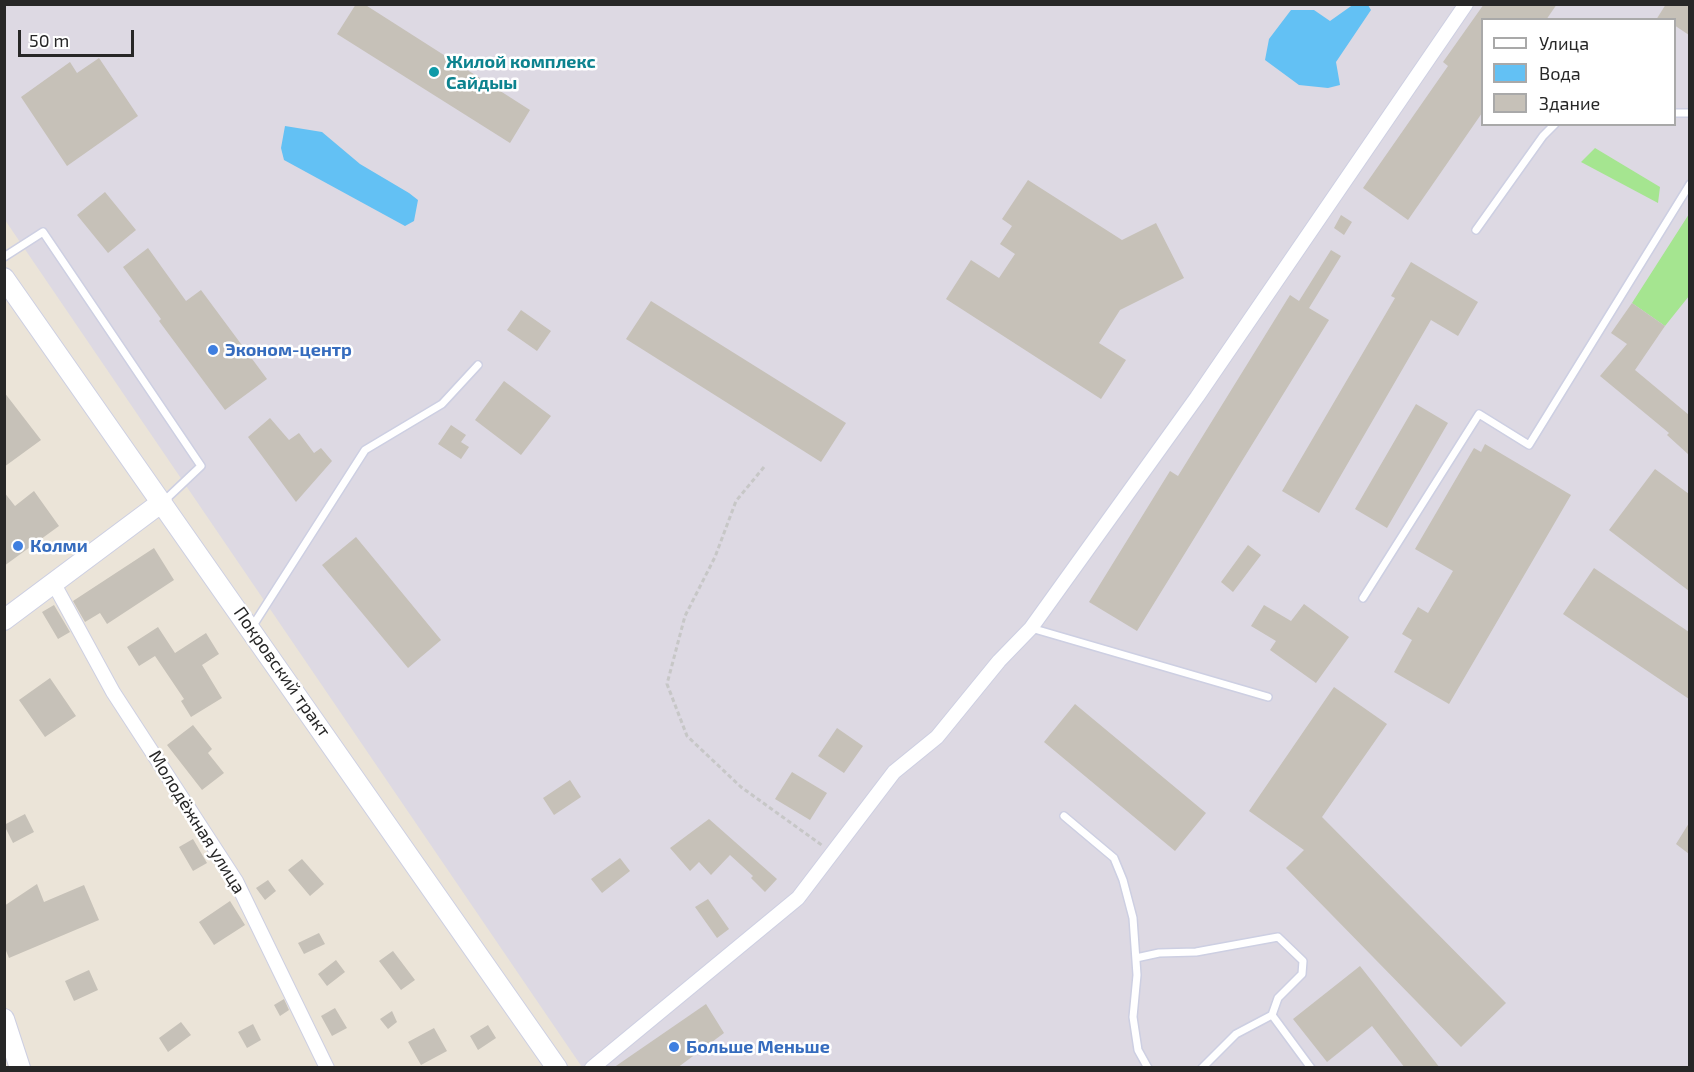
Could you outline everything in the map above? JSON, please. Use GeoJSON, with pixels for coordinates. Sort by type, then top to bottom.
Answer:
{"type":"FeatureCollection","features":[{"type":"Feature","properties":{"kind":"main road","name":"Покровский тракт"},"geometry":{"type":"LineString","coordinates":[[4,278],[557,1068]]}},
{"type":"Feature","properties":{"kind":"main road"},"geometry":{"type":"LineString","coordinates":[[4,620],[162,502]]}},
{"type":"Feature","properties":{"kind":"main road"},"geometry":{"type":"LineString","coordinates":[[4,1019],[21,1068]]}},
{"type":"Feature","properties":{"kind":"street"},"geometry":{"type":"LineString","coordinates":[[592,1068],[798,898],[834,854],[894,772],[937,737],[999,661],[1031,628],[1197,397],[1466,4]]}},
{"type":"Feature","properties":{"kind":"street","name":"Молодёжная улица"},"geometry":{"type":"LineString","coordinates":[[54,584],[112,692],[236,881],[327,1068]]}},
{"type":"Feature","properties":{"kind":"lane"},"geometry":{"type":"LineString","coordinates":[[1476,230],[1543,136],[1553,126]]}},
{"type":"Feature","properties":{"kind":"lane"},"geometry":{"type":"LineString","coordinates":[[1363,598],[1479,414],[1529,445],[1689,184]]}},
{"type":"Feature","properties":{"kind":"lane"},"geometry":{"type":"LineString","coordinates":[[4,257],[43,232],[201,466],[162,502]]}},
{"type":"Feature","properties":{"kind":"lane"},"geometry":{"type":"LineString","coordinates":[[251,629],[365,450],[442,404],[478,364]]}},
{"type":"Feature","properties":{"kind":"lane"},"geometry":{"type":"LineString","coordinates":[[1031,628],[1268,698]]}},
{"type":"Feature","properties":{"kind":"lane"},"geometry":{"type":"LineString","coordinates":[[1064,816],[1114,858],[1133,918],[1136,958],[1133,1017],[1138,1050],[1148,1068]]}},
{"type":"Feature","properties":{"kind":"lane"},"geometry":{"type":"LineString","coordinates":[[1136,958],[1160,953],[1196,952],[1278,937],[1303,961],[1302,974],[1278,998],[1272,1015],[1236,1034],[1202,1068]]}},
{"type":"Feature","properties":{"kind":"lane"},"geometry":{"type":"LineString","coordinates":[[1272,1015],[1311,1068]]}},
{"type":"Feature","properties":{"kind":"path"},"geometry":{"type":"LineString","coordinates":[[764,467],[736,501],[715,557],[685,616],[667,684],[687,736],[741,787],[834,854]]}},
{"type":"Feature","properties":{"kind":"shaded area"},"geometry":{"type":"Polygon","coordinates":[[[4,5],[1689,5],[1689,1067],[582,1067],[5,220],[4,5]]]}},
{"type":"Feature","properties":{"kind":"green space"},"geometry":{"type":"Polygon","coordinates":[[[1595,148],[1660,187],[1658,203],[1581,162],[1595,148]]]}},
{"type":"Feature","properties":{"kind":"green space"},"geometry":{"type":"Polygon","coordinates":[[[1689,214],[1689,296],[1665,326],[1632,303],[1689,214]]]}},
{"type":"Feature","properties":{"kind":"water"},"geometry":{"type":"Polygon","coordinates":[[[1354,4],[1368,5],[1371,10],[1336,62],[1340,85],[1328,88],[1299,85],[1265,60],[1269,39],[1291,10],[1314,10],[1330,21],[1354,4]]]}},
{"type":"Feature","properties":{"kind":"water"},"geometry":{"type":"Polygon","coordinates":[[[285,126],[322,132],[360,164],[409,193],[418,200],[414,221],[405,226],[284,160],[281,148],[285,126]]]}},
{"type":"Feature","properties":{"kind":"building","name":"Жилой комплекс Сайдыы"},"geometry":{"type":"Polygon","coordinates":[[[356,4],[364,4],[530,110],[510,143],[337,34],[356,4]]]}},
{"type":"Feature","properties":{"kind":"building"},"geometry":{"type":"Polygon","coordinates":[[[1484,4],[1557,4],[1547,18],[1481,18],[1481,114],[1408,220],[1363,188],[1448,66],[1443,62],[1484,4]]]}},
{"type":"Feature","properties":{"kind":"building"},"geometry":{"type":"Polygon","coordinates":[[[1666,4],[1689,4],[1689,35],[1676,26],[1676,18],[1657,18],[1666,4]]]}},
{"type":"Feature","properties":{"kind":"building"},"geometry":{"type":"Polygon","coordinates":[[[99,58],[138,116],[67,166],[21,97],[70,62],[77,73],[99,58]]]}},
{"type":"Feature","properties":{"kind":"building"},"geometry":{"type":"Polygon","coordinates":[[[1028,180],[1122,240],[1156,223],[1184,278],[1120,310],[1099,343],[1126,360],[1101,399],[946,299],[971,260],[999,278],[1015,254],[1000,244],[1012,226],[1002,219],[1028,180]]]}},
{"type":"Feature","properties":{"kind":"building"},"geometry":{"type":"Polygon","coordinates":[[[105,192],[136,230],[108,253],[77,215],[105,192]]]}},
{"type":"Feature","properties":{"kind":"building"},"geometry":{"type":"Polygon","coordinates":[[[1341,215],[1352,222],[1344,235],[1334,228],[1341,215]]]}},
{"type":"Feature","properties":{"kind":"building","name":"Эконом-центр"},"geometry":{"type":"Polygon","coordinates":[[[148,248],[186,301],[201,290],[267,379],[225,410],[159,321],[161,319],[123,267],[148,248]]]}},
{"type":"Feature","properties":{"kind":"building"},"geometry":{"type":"Polygon","coordinates":[[[1331,250],[1341,256],[1309,308],[1329,320],[1137,631],[1089,602],[1170,471],[1178,476],[1290,295],[1299,301],[1331,250]]]}},
{"type":"Feature","properties":{"kind":"building"},"geometry":{"type":"Polygon","coordinates":[[[1411,262],[1478,302],[1458,336],[1431,320],[1319,513],[1282,491],[1395,298],[1391,296],[1411,262]]]}},
{"type":"Feature","properties":{"kind":"building"},"geometry":{"type":"Polygon","coordinates":[[[651,301],[846,423],[821,462],[626,339],[651,301]]]}},
{"type":"Feature","properties":{"kind":"building"},"geometry":{"type":"Polygon","coordinates":[[[1632,303],[1665,326],[1635,370],[1689,415],[1689,455],[1667,435],[1669,433],[1600,376],[1627,344],[1611,333],[1632,303]]]}},
{"type":"Feature","properties":{"kind":"building"},"geometry":{"type":"Polygon","coordinates":[[[521,310],[551,331],[537,351],[507,330],[521,310]]]}},
{"type":"Feature","properties":{"kind":"building"},"geometry":{"type":"Polygon","coordinates":[[[504,381],[551,416],[521,455],[475,420],[504,381]]]}},
{"type":"Feature","properties":{"kind":"building"},"geometry":{"type":"Polygon","coordinates":[[[4,392],[41,440],[4,467],[4,392]]]}},
{"type":"Feature","properties":{"kind":"building"},"geometry":{"type":"Polygon","coordinates":[[[1416,404],[1448,423],[1387,528],[1355,509],[1416,404]]]}},
{"type":"Feature","properties":{"kind":"building"},"geometry":{"type":"Polygon","coordinates":[[[270,418],[289,440],[299,433],[314,453],[321,448],[332,461],[296,502],[248,437],[270,418]]]}},
{"type":"Feature","properties":{"kind":"building"},"geometry":{"type":"Polygon","coordinates":[[[451,425],[466,435],[461,442],[469,447],[461,459],[438,444],[451,425]]]}},
{"type":"Feature","properties":{"kind":"building"},"geometry":{"type":"Polygon","coordinates":[[[1485,444],[1571,495],[1449,704],[1394,672],[1412,640],[1402,634],[1418,607],[1428,613],[1453,571],[1415,549],[1474,448],[1481,452],[1485,444]]]}},
{"type":"Feature","properties":{"kind":"building"},"geometry":{"type":"Polygon","coordinates":[[[1655,469],[1689,494],[1689,591],[1609,530],[1655,469]]]}},
{"type":"Feature","properties":{"kind":"building","name":"Колми"},"geometry":{"type":"Polygon","coordinates":[[[34,491],[59,526],[4,566],[4,492],[15,506],[34,491]]]}},
{"type":"Feature","properties":{"kind":"building"},"geometry":{"type":"Polygon","coordinates":[[[356,537],[441,640],[408,668],[322,565],[356,537]]]}},
{"type":"Feature","properties":{"kind":"building"},"geometry":{"type":"Polygon","coordinates":[[[1248,545],[1261,555],[1233,592],[1221,582],[1248,545]]]}},
{"type":"Feature","properties":{"kind":"building"},"geometry":{"type":"Polygon","coordinates":[[[154,548],[174,580],[107,624],[100,613],[85,622],[73,601],[154,548]]]}},
{"type":"Feature","properties":{"kind":"building"},"geometry":{"type":"Polygon","coordinates":[[[1594,568],[1689,632],[1689,699],[1563,614],[1594,568]]]}},
{"type":"Feature","properties":{"kind":"building"},"geometry":{"type":"Polygon","coordinates":[[[1304,604],[1349,637],[1316,683],[1270,650],[1276,641],[1251,626],[1264,605],[1291,621],[1304,604]]]}},
{"type":"Feature","properties":{"kind":"building"},"geometry":{"type":"Polygon","coordinates":[[[54,605],[70,632],[58,639],[42,612],[54,605]]]}},
{"type":"Feature","properties":{"kind":"building"},"geometry":{"type":"Polygon","coordinates":[[[158,627],[175,653],[206,633],[219,654],[202,665],[222,698],[191,717],[181,701],[184,699],[155,656],[139,666],[127,647],[158,627]]]}},
{"type":"Feature","properties":{"kind":"building"},"geometry":{"type":"Polygon","coordinates":[[[50,678],[76,716],[45,737],[19,700],[50,678]]]}},
{"type":"Feature","properties":{"kind":"building"},"geometry":{"type":"Polygon","coordinates":[[[1334,687],[1387,724],[1322,817],[1506,1003],[1461,1047],[1286,868],[1304,850],[1249,811],[1334,687]]]}},
{"type":"Feature","properties":{"kind":"building"},"geometry":{"type":"Polygon","coordinates":[[[1075,704],[1206,813],[1175,851],[1044,742],[1075,704]]]}},
{"type":"Feature","properties":{"kind":"building"},"geometry":{"type":"Polygon","coordinates":[[[193,725],[212,749],[208,753],[224,773],[202,790],[167,745],[193,725]]]}},
{"type":"Feature","properties":{"kind":"building"},"geometry":{"type":"Polygon","coordinates":[[[837,728],[863,746],[844,773],[818,756],[837,728]]]}},
{"type":"Feature","properties":{"kind":"building"},"geometry":{"type":"Polygon","coordinates":[[[792,772],[827,793],[810,820],[775,799],[792,772]]]}},
{"type":"Feature","properties":{"kind":"building"},"geometry":{"type":"Polygon","coordinates":[[[570,780],[581,797],[554,815],[543,798],[570,780]]]}},
{"type":"Feature","properties":{"kind":"building"},"geometry":{"type":"Polygon","coordinates":[[[25,814],[34,832],[13,843],[4,825],[25,814]]]}},
{"type":"Feature","properties":{"kind":"building"},"geometry":{"type":"Polygon","coordinates":[[[709,819],[777,879],[765,892],[751,878],[753,876],[730,855],[711,875],[699,862],[690,871],[670,848],[709,819]]]}},
{"type":"Feature","properties":{"kind":"building"},"geometry":{"type":"Polygon","coordinates":[[[1689,823],[1689,854],[1676,844],[1689,823]]]}},
{"type":"Feature","properties":{"kind":"building"},"geometry":{"type":"Polygon","coordinates":[[[193,839],[207,863],[193,871],[179,847],[193,839]]]}},
{"type":"Feature","properties":{"kind":"building"},"geometry":{"type":"Polygon","coordinates":[[[620,858],[630,871],[602,893],[591,879],[620,858]]]}},
{"type":"Feature","properties":{"kind":"building"},"geometry":{"type":"Polygon","coordinates":[[[302,859],[324,884],[310,896],[288,870],[302,859]]]}},
{"type":"Feature","properties":{"kind":"building"},"geometry":{"type":"Polygon","coordinates":[[[268,880],[276,891],[265,900],[256,888],[268,880]]]}},
{"type":"Feature","properties":{"kind":"building"},"geometry":{"type":"Polygon","coordinates":[[[37,884],[44,902],[84,885],[99,920],[9,958],[4,946],[4,906],[37,884]]]}},
{"type":"Feature","properties":{"kind":"building"},"geometry":{"type":"Polygon","coordinates":[[[708,899],[729,929],[717,938],[695,907],[708,899]]]}},
{"type":"Feature","properties":{"kind":"building"},"geometry":{"type":"Polygon","coordinates":[[[230,901],[245,925],[214,945],[199,922],[230,901]]]}},
{"type":"Feature","properties":{"kind":"building"},"geometry":{"type":"Polygon","coordinates":[[[319,933],[325,944],[304,954],[298,943],[319,933]]]}},
{"type":"Feature","properties":{"kind":"building"},"geometry":{"type":"Polygon","coordinates":[[[393,951],[415,980],[401,990],[379,961],[393,951]]]}},
{"type":"Feature","properties":{"kind":"building"},"geometry":{"type":"Polygon","coordinates":[[[336,960],[345,972],[327,986],[318,974],[336,960]]]}},
{"type":"Feature","properties":{"kind":"building"},"geometry":{"type":"Polygon","coordinates":[[[1360,966],[1440,1068],[1405,1068],[1372,1026],[1327,1062],[1293,1019],[1360,966]]]}},
{"type":"Feature","properties":{"kind":"building"},"geometry":{"type":"Polygon","coordinates":[[[89,970],[98,990],[74,1001],[65,981],[89,970]]]}},
{"type":"Feature","properties":{"kind":"building"},"geometry":{"type":"Polygon","coordinates":[[[284,999],[289,1010],[280,1016],[274,1005],[284,999]]]}},
{"type":"Feature","properties":{"kind":"building","name":"Больше Меньше"},"geometry":{"type":"Polygon","coordinates":[[[706,1004],[724,1033],[677,1068],[613,1068],[706,1004]]]}},
{"type":"Feature","properties":{"kind":"building"},"geometry":{"type":"Polygon","coordinates":[[[335,1008],[347,1028],[332,1036],[321,1016],[335,1008]]]}},
{"type":"Feature","properties":{"kind":"building"},"geometry":{"type":"Polygon","coordinates":[[[392,1011],[397,1022],[388,1029],[380,1019],[392,1011]]]}},
{"type":"Feature","properties":{"kind":"building"},"geometry":{"type":"Polygon","coordinates":[[[181,1022],[191,1035],[168,1052],[159,1038],[181,1022]]]}},
{"type":"Feature","properties":{"kind":"building"},"geometry":{"type":"Polygon","coordinates":[[[253,1024],[261,1040],[247,1048],[238,1032],[253,1024]]]}},
{"type":"Feature","properties":{"kind":"building"},"geometry":{"type":"Polygon","coordinates":[[[488,1025],[496,1038],[478,1050],[470,1036],[488,1025]]]}},
{"type":"Feature","properties":{"kind":"building"},"geometry":{"type":"Polygon","coordinates":[[[434,1028],[447,1051],[421,1065],[408,1042],[434,1028]]]}},
{"type":"Feature","properties":{"kind":"place","name":"Жилой комплекс Сайдыы"},"geometry":{"type":"Point","coordinates":[434,72]}},
{"type":"Feature","properties":{"kind":"place","name":"Эконом-центр"},"geometry":{"type":"Point","coordinates":[213,350]}},
{"type":"Feature","properties":{"kind":"place","name":"Колми"},"geometry":{"type":"Point","coordinates":[18,546]}},
{"type":"Feature","properties":{"kind":"place","name":"Больше Меньше"},"geometry":{"type":"Point","coordinates":[674,1047]}}]}
